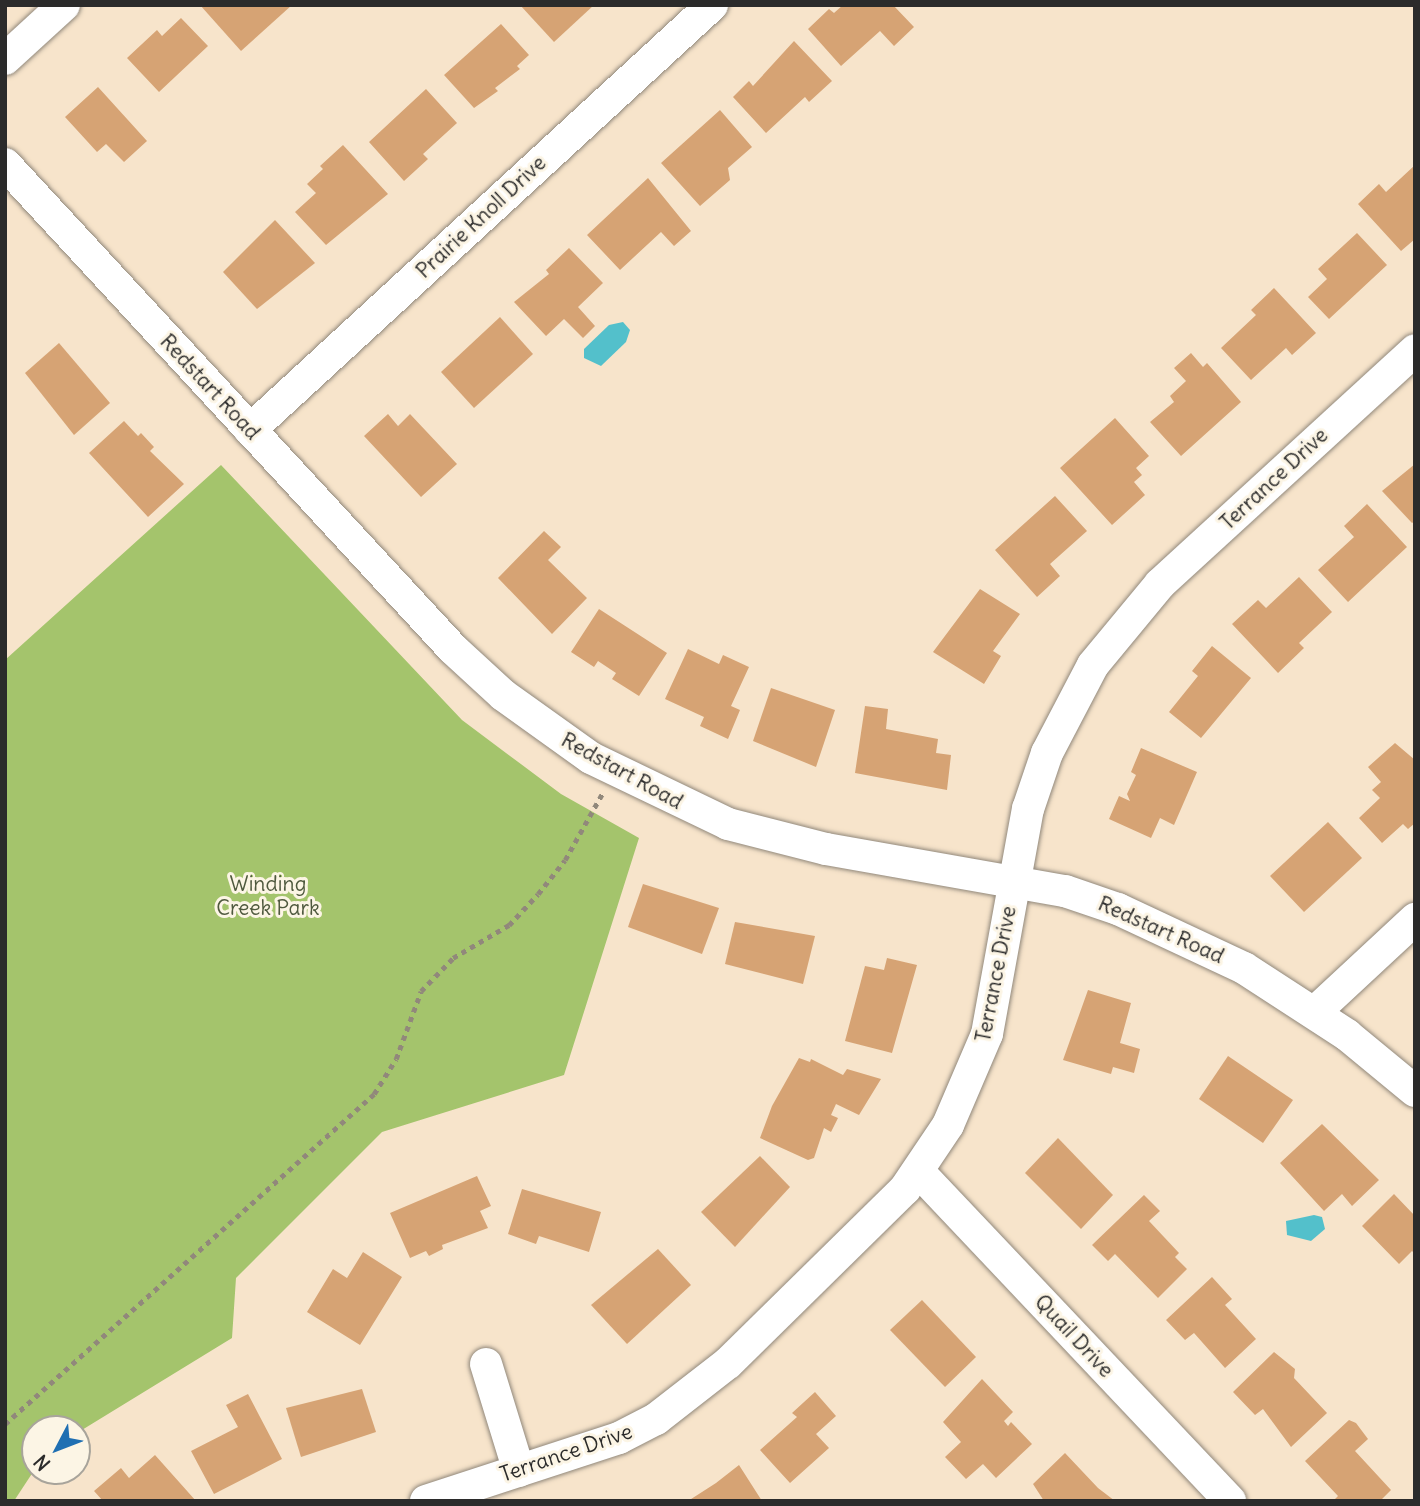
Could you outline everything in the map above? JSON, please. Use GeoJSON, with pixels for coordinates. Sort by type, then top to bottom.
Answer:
{"type":"FeatureCollection","features":[{"type":"Feature","properties":{"kind":"street"},"geometry":{"type":"LineString","coordinates":[[5,58],[64,5]]}},
{"type":"Feature","properties":{"kind":"street","name":"Prairie Knoll Drive"},"geometry":{"type":"LineString","coordinates":[[250,430],[712,5]]}},
{"type":"Feature","properties":{"kind":"street","name":"Redstart Road"},"geometry":{"type":"LineString","coordinates":[[5,164],[453,649],[546,729],[613,771],[728,824],[852,854],[1065,891],[1179,935],[1244,968],[1315,1012],[1415,1091]]}},
{"type":"Feature","properties":{"kind":"street","name":"Terrance Drive"},"geometry":{"type":"LineString","coordinates":[[426,1501],[619,1438],[696,1391],[854,1243],[919,1172],[948,1125],[987,1034],[1028,809],[1047,753],[1069,705],[1105,647],[1160,584],[1415,350]]}},
{"type":"Feature","properties":{"kind":"street"},"geometry":{"type":"LineString","coordinates":[[1315,1012],[1415,919]]}},
{"type":"Feature","properties":{"kind":"street","name":"Quail Drive"},"geometry":{"type":"LineString","coordinates":[[919,1172],[1230,1501]]}},
{"type":"Feature","properties":{"kind":"street"},"geometry":{"type":"LineString","coordinates":[[486,1364],[519,1471]]}},
{"type":"Feature","properties":{"kind":"path"},"geometry":{"type":"LineString","coordinates":[[5,1424],[374,1094],[396,1059],[409,1014],[421,991],[453,958],[509,925],[538,894],[586,827],[613,771]]}},
{"type":"Feature","properties":{"kind":"green space","name":"Winding Creek Park"},"geometry":{"type":"Polygon","coordinates":[[[221,465],[462,720],[561,794],[639,838],[564,1075],[382,1132],[236,1278],[232,1338],[91,1424],[91,1415],[21,1415],[21,1485],[24,1485],[14,1501],[5,1501],[5,660],[221,465]]]}},
{"type":"Feature","properties":{"kind":"water"},"geometry":{"type":"Polygon","coordinates":[[[623,322],[630,330],[626,342],[601,366],[584,358],[584,349],[609,325],[623,322]]]}},
{"type":"Feature","properties":{"kind":"water"},"geometry":{"type":"Polygon","coordinates":[[[1314,1215],[1322,1217],[1325,1229],[1311,1241],[1287,1235],[1286,1221],[1314,1215]]]}},
{"type":"Feature","properties":{"kind":"building"},"geometry":{"type":"Polygon","coordinates":[[[200,5],[292,5],[241,51],[200,5]]]}},
{"type":"Feature","properties":{"kind":"building"},"geometry":{"type":"Polygon","coordinates":[[[520,5],[594,5],[554,42],[520,5]]]}},
{"type":"Feature","properties":{"kind":"building"},"geometry":{"type":"Polygon","coordinates":[[[843,5],[893,5],[914,27],[894,46],[880,31],[841,66],[808,29],[829,9],[834,13],[843,5]]]}},
{"type":"Feature","properties":{"kind":"building"},"geometry":{"type":"Polygon","coordinates":[[[181,18],[208,46],[159,92],[127,58],[157,30],[162,36],[181,18]]]}},
{"type":"Feature","properties":{"kind":"building"},"geometry":{"type":"Polygon","coordinates":[[[501,24],[529,55],[517,66],[520,69],[495,88],[498,91],[474,108],[444,75],[501,24]]]}},
{"type":"Feature","properties":{"kind":"building"},"geometry":{"type":"Polygon","coordinates":[[[794,41],[832,81],[809,102],[805,97],[766,133],[733,97],[749,81],[753,86],[794,41]]]}},
{"type":"Feature","properties":{"kind":"building"},"geometry":{"type":"Polygon","coordinates":[[[98,87],[147,141],[124,162],[106,144],[97,152],[65,117],[98,87]]]}},
{"type":"Feature","properties":{"kind":"building"},"geometry":{"type":"Polygon","coordinates":[[[426,89],[457,123],[423,154],[428,159],[404,181],[369,142],[426,89]]]}},
{"type":"Feature","properties":{"kind":"building"},"geometry":{"type":"Polygon","coordinates":[[[720,110],[752,147],[728,168],[730,180],[700,206],[661,163],[720,110]]]}},
{"type":"Feature","properties":{"kind":"building"},"geometry":{"type":"Polygon","coordinates":[[[343,145],[388,194],[326,245],[295,212],[316,193],[307,184],[323,169],[320,166],[343,145]]]}},
{"type":"Feature","properties":{"kind":"building"},"geometry":{"type":"Polygon","coordinates":[[[1415,165],[1415,239],[1401,251],[1358,204],[1379,184],[1386,192],[1415,165]]]}},
{"type":"Feature","properties":{"kind":"building"},"geometry":{"type":"Polygon","coordinates":[[[648,178],[691,231],[674,246],[661,232],[620,270],[587,235],[648,178]]]}},
{"type":"Feature","properties":{"kind":"building"},"geometry":{"type":"Polygon","coordinates":[[[275,220],[315,263],[257,309],[223,272],[275,220]]]}},
{"type":"Feature","properties":{"kind":"building"},"geometry":{"type":"Polygon","coordinates":[[[1357,233],[1387,265],[1329,319],[1308,297],[1327,279],[1318,269],[1357,233]]]}},
{"type":"Feature","properties":{"kind":"building"},"geometry":{"type":"Polygon","coordinates":[[[569,248],[603,283],[578,307],[595,326],[583,338],[564,319],[546,336],[514,302],[549,274],[546,270],[569,248]]]}},
{"type":"Feature","properties":{"kind":"building"},"geometry":{"type":"Polygon","coordinates":[[[1274,288],[1316,333],[1292,355],[1286,348],[1251,380],[1221,348],[1256,315],[1251,310],[1274,288]]]}},
{"type":"Feature","properties":{"kind":"building"},"geometry":{"type":"Polygon","coordinates":[[[500,317],[533,354],[474,408],[441,372],[500,317]]]}},
{"type":"Feature","properties":{"kind":"building"},"geometry":{"type":"Polygon","coordinates":[[[59,343],[110,403],[74,435],[25,373],[59,343]]]}},
{"type":"Feature","properties":{"kind":"building"},"geometry":{"type":"Polygon","coordinates":[[[1191,353],[1203,367],[1207,363],[1241,402],[1181,456],[1150,422],[1174,402],[1170,396],[1186,381],[1174,368],[1191,353]]]}},
{"type":"Feature","properties":{"kind":"building"},"geometry":{"type":"Polygon","coordinates":[[[388,414],[398,426],[410,414],[457,464],[421,497],[364,436],[388,414]]]}},
{"type":"Feature","properties":{"kind":"building"},"geometry":{"type":"Polygon","coordinates":[[[1115,418],[1149,456],[1136,468],[1142,475],[1134,482],[1145,495],[1112,525],[1060,468],[1115,418]]]}},
{"type":"Feature","properties":{"kind":"building"},"geometry":{"type":"Polygon","coordinates":[[[124,421],[138,436],[141,433],[154,447],[150,451],[184,484],[148,517],[89,453],[124,421]]]}},
{"type":"Feature","properties":{"kind":"building"},"geometry":{"type":"Polygon","coordinates":[[[1415,464],[1415,521],[1412,523],[1382,491],[1415,464]]]}},
{"type":"Feature","properties":{"kind":"building"},"geometry":{"type":"Polygon","coordinates":[[[1055,496],[1087,531],[1050,564],[1060,576],[1037,597],[995,550],[1055,496]]]}},
{"type":"Feature","properties":{"kind":"building"},"geometry":{"type":"Polygon","coordinates":[[[1367,504],[1407,547],[1348,602],[1318,570],[1354,537],[1344,526],[1367,504]]]}},
{"type":"Feature","properties":{"kind":"building"},"geometry":{"type":"Polygon","coordinates":[[[544,531],[561,547],[548,560],[587,598],[552,634],[498,578],[544,531]]]}},
{"type":"Feature","properties":{"kind":"building"},"geometry":{"type":"Polygon","coordinates":[[[1299,577],[1332,612],[1299,643],[1304,648],[1278,673],[1232,624],[1258,600],[1266,608],[1299,577]]]}},
{"type":"Feature","properties":{"kind":"building"},"geometry":{"type":"Polygon","coordinates":[[[980,589],[1020,614],[993,651],[1001,656],[984,684],[933,652],[980,589]]]}},
{"type":"Feature","properties":{"kind":"building"},"geometry":{"type":"Polygon","coordinates":[[[599,609],[667,653],[639,696],[612,679],[616,673],[598,661],[594,667],[571,652],[599,609]]]}},
{"type":"Feature","properties":{"kind":"building"},"geometry":{"type":"Polygon","coordinates":[[[1212,646],[1251,678],[1201,738],[1169,712],[1198,676],[1192,671],[1212,646]]]}},
{"type":"Feature","properties":{"kind":"building"},"geometry":{"type":"Polygon","coordinates":[[[688,649],[719,664],[723,655],[749,667],[731,706],[740,710],[728,739],[700,726],[704,717],[665,699],[688,649]]]}},
{"type":"Feature","properties":{"kind":"building"},"geometry":{"type":"Polygon","coordinates":[[[771,688],[835,710],[816,767],[753,741],[771,688]]]}},
{"type":"Feature","properties":{"kind":"building"},"geometry":{"type":"Polygon","coordinates":[[[865,706],[888,709],[886,729],[938,739],[936,753],[951,755],[947,790],[855,773],[865,706]]]}},
{"type":"Feature","properties":{"kind":"building"},"geometry":{"type":"Polygon","coordinates":[[[1395,743],[1415,760],[1415,823],[1408,829],[1403,824],[1382,843],[1359,818],[1380,798],[1372,790],[1381,782],[1368,767],[1395,743]]]}},
{"type":"Feature","properties":{"kind":"building"},"geometry":{"type":"Polygon","coordinates":[[[1141,748],[1197,772],[1174,825],[1160,818],[1151,838],[1109,819],[1119,796],[1130,801],[1127,794],[1136,775],[1131,772],[1141,748]]]}},
{"type":"Feature","properties":{"kind":"building"},"geometry":{"type":"Polygon","coordinates":[[[1328,822],[1362,858],[1304,912],[1270,876],[1328,822]]]}},
{"type":"Feature","properties":{"kind":"building"},"geometry":{"type":"Polygon","coordinates":[[[643,884],[719,908],[702,954],[628,927],[643,884]]]}},
{"type":"Feature","properties":{"kind":"building"},"geometry":{"type":"Polygon","coordinates":[[[735,922],[815,936],[803,984],[725,964],[735,922]]]}},
{"type":"Feature","properties":{"kind":"building"},"geometry":{"type":"Polygon","coordinates":[[[887,958],[917,965],[892,1053],[845,1041],[865,966],[884,970],[887,958]]]}},
{"type":"Feature","properties":{"kind":"building"},"geometry":{"type":"Polygon","coordinates":[[[1088,990],[1131,1003],[1120,1043],[1140,1049],[1134,1073],[1113,1067],[1111,1074],[1063,1060],[1088,990]]]}},
{"type":"Feature","properties":{"kind":"building"},"geometry":{"type":"Polygon","coordinates":[[[1228,1056],[1293,1100],[1263,1143],[1199,1099],[1228,1056]]]}},
{"type":"Feature","properties":{"kind":"building"},"geometry":{"type":"Polygon","coordinates":[[[799,1058],[810,1062],[811,1059],[843,1075],[847,1069],[881,1079],[859,1115],[836,1104],[831,1115],[838,1118],[831,1132],[824,1128],[814,1158],[808,1160],[760,1138],[772,1106],[799,1058]]]}},
{"type":"Feature","properties":{"kind":"building"},"geometry":{"type":"Polygon","coordinates":[[[1322,1124],[1379,1180],[1352,1206],[1342,1194],[1324,1211],[1280,1163],[1322,1124]]]}},
{"type":"Feature","properties":{"kind":"building"},"geometry":{"type":"Polygon","coordinates":[[[1058,1138],[1113,1195],[1081,1229],[1025,1173],[1058,1138]]]}},
{"type":"Feature","properties":{"kind":"building"},"geometry":{"type":"Polygon","coordinates":[[[760,1156],[790,1187],[735,1247],[701,1212],[760,1156]]]}},
{"type":"Feature","properties":{"kind":"building"},"geometry":{"type":"Polygon","coordinates":[[[477,1176],[491,1206],[480,1211],[488,1228],[442,1245],[443,1249],[429,1256],[426,1251],[410,1258],[390,1213],[477,1176]]]}},
{"type":"Feature","properties":{"kind":"building"},"geometry":{"type":"Polygon","coordinates":[[[522,1189],[601,1212],[589,1252],[539,1236],[536,1244],[508,1234],[522,1189]]]}},
{"type":"Feature","properties":{"kind":"building"},"geometry":{"type":"Polygon","coordinates":[[[1394,1194],[1415,1216],[1415,1254],[1412,1251],[1399,1264],[1362,1226],[1394,1194]]]}},
{"type":"Feature","properties":{"kind":"building"},"geometry":{"type":"Polygon","coordinates":[[[1144,1195],[1160,1211],[1149,1221],[1179,1253],[1175,1257],[1187,1269],[1158,1298],[1115,1254],[1108,1261],[1092,1245],[1144,1195]]]}},
{"type":"Feature","properties":{"kind":"building"},"geometry":{"type":"Polygon","coordinates":[[[658,1249],[691,1285],[627,1344],[591,1305],[658,1249]]]}},
{"type":"Feature","properties":{"kind":"building"},"geometry":{"type":"Polygon","coordinates":[[[363,1252],[402,1277],[360,1345],[307,1312],[333,1269],[347,1278],[363,1252]]]}},
{"type":"Feature","properties":{"kind":"building"},"geometry":{"type":"Polygon","coordinates":[[[1212,1277],[1232,1299],[1225,1305],[1256,1339],[1225,1368],[1194,1333],[1185,1340],[1166,1320],[1212,1277]]]}},
{"type":"Feature","properties":{"kind":"building"},"geometry":{"type":"Polygon","coordinates":[[[922,1300],[976,1357],[945,1387],[890,1330],[922,1300]]]}},
{"type":"Feature","properties":{"kind":"building"},"geometry":{"type":"Polygon","coordinates":[[[1274,1352],[1295,1369],[1294,1378],[1327,1413],[1291,1447],[1263,1409],[1255,1415],[1233,1392],[1274,1352]]]}},
{"type":"Feature","properties":{"kind":"building"},"geometry":{"type":"Polygon","coordinates":[[[982,1379],[1013,1412],[1004,1421],[1008,1426],[1011,1422],[1032,1444],[996,1478],[983,1464],[966,1479],[945,1457],[961,1442],[943,1422],[982,1379]]]}},
{"type":"Feature","properties":{"kind":"building"},"geometry":{"type":"Polygon","coordinates":[[[362,1389],[376,1432],[301,1457],[286,1408],[362,1389]]]}},
{"type":"Feature","properties":{"kind":"building"},"geometry":{"type":"Polygon","coordinates":[[[815,1392],[836,1416],[816,1434],[829,1448],[790,1483],[760,1450],[797,1417],[792,1413],[815,1392]]]}},
{"type":"Feature","properties":{"kind":"building"},"geometry":{"type":"Polygon","coordinates":[[[248,1394],[282,1459],[214,1494],[191,1451],[238,1427],[226,1405],[248,1394]]]}},
{"type":"Feature","properties":{"kind":"building"},"geometry":{"type":"Polygon","coordinates":[[[1349,1420],[1356,1423],[1368,1439],[1355,1451],[1391,1490],[1380,1501],[1333,1501],[1338,1496],[1305,1461],[1349,1420]]]}},
{"type":"Feature","properties":{"kind":"building"},"geometry":{"type":"Polygon","coordinates":[[[1065,1453],[1098,1488],[1115,1501],[1044,1501],[1033,1484],[1065,1453]]]}},
{"type":"Feature","properties":{"kind":"building"},"geometry":{"type":"Polygon","coordinates":[[[155,1455],[196,1501],[103,1501],[94,1491],[121,1468],[129,1478],[155,1455]]]}},
{"type":"Feature","properties":{"kind":"building"},"geometry":{"type":"Polygon","coordinates":[[[739,1465],[762,1501],[688,1501],[716,1483],[739,1465]]]}}]}
